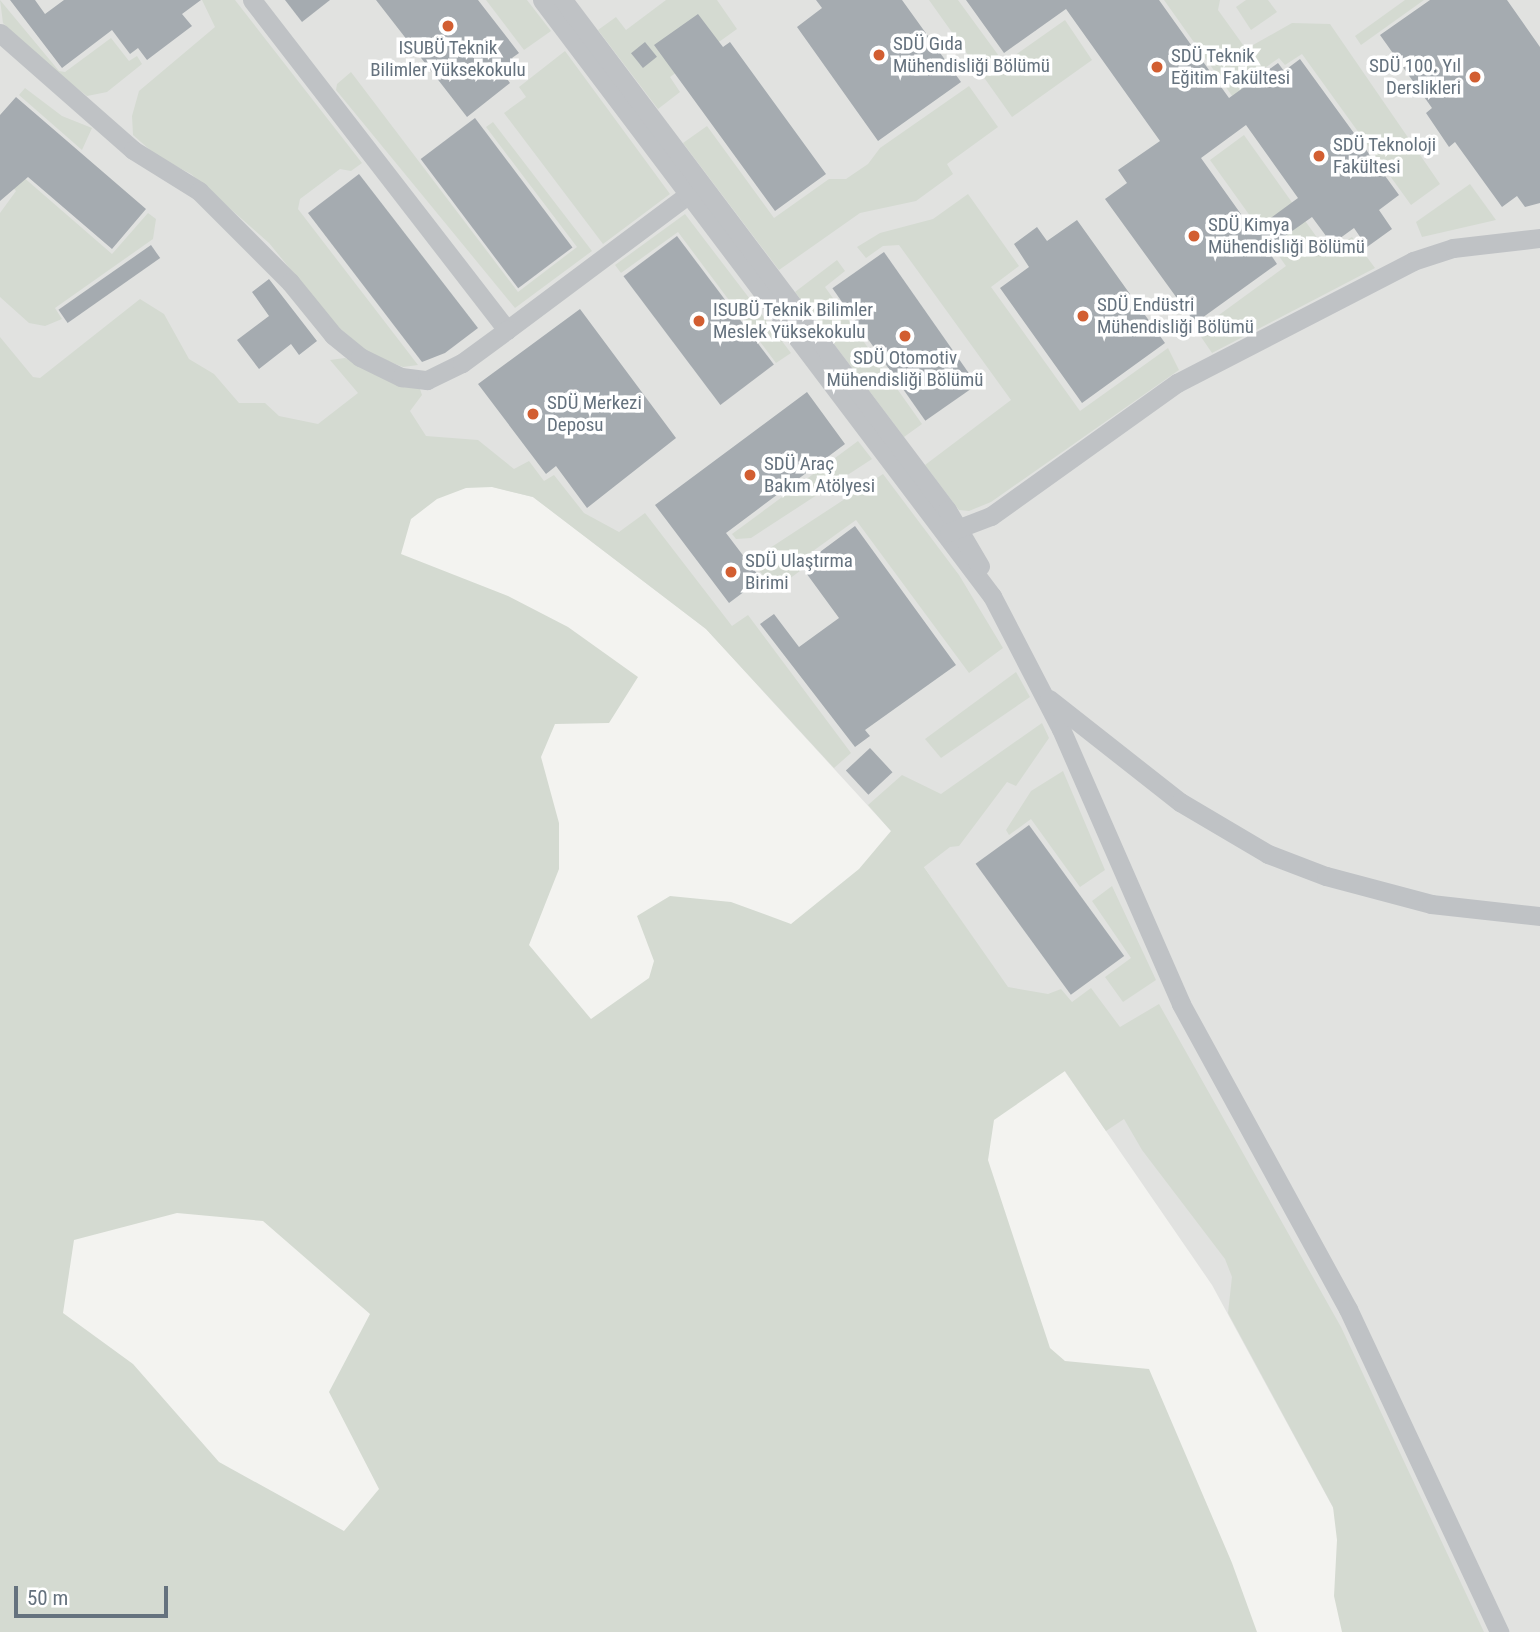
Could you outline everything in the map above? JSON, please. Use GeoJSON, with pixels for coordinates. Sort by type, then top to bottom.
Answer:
{"type":"FeatureCollection","features":[{"type":"Feature","properties":{"kind":"street"},"geometry":{"type":"LineString","coordinates":[[251,0],[507,330]]}},
{"type":"Feature","properties":{"kind":"street"},"geometry":{"type":"LineString","coordinates":[[542,0],[694,190],[953,531],[992,596],[1045,696],[1181,1004],[1354,1321],[1499,1632]]}},
{"type":"Feature","properties":{"kind":"street"},"geometry":{"type":"LineString","coordinates":[[563,0],[694,190]]}},
{"type":"Feature","properties":{"kind":"street"},"geometry":{"type":"LineString","coordinates":[[0,33],[133,150],[199,191],[290,282],[342,344],[360,357],[401,377],[427,380],[462,363],[694,190]]}},
{"type":"Feature","properties":{"kind":"street"},"geometry":{"type":"LineString","coordinates":[[953,531],[991,516],[1177,383],[1412,261],[1453,248],[1540,238]]}},
{"type":"Feature","properties":{"kind":"street"},"geometry":{"type":"LineString","coordinates":[[1045,696],[1180,802],[1268,854],[1326,876],[1431,904],[1540,916]]}},
{"type":"Feature","properties":{"kind":"shaded area"},"geometry":{"type":"Polygon","coordinates":[[[0,0],[1540,0],[1540,1632],[1382,1632],[1362,1561],[1212,1285],[924,867],[706,629],[533,497],[288,436],[0,581],[0,0]]]}},
{"type":"Feature","properties":{"kind":"shaded area"},"geometry":{"type":"Polygon","coordinates":[[[0,0],[59,71],[65,72],[111,38],[129,61],[137,56],[142,64],[107,92],[87,96],[39,59],[3,23],[0,0]]]}},
{"type":"Feature","properties":{"kind":"shaded area"},"geometry":{"type":"Polygon","coordinates":[[[202,0],[235,0],[362,163],[351,171],[340,169],[300,199],[298,209],[418,365],[403,367],[370,354],[336,325],[269,243],[191,174],[158,157],[133,135],[132,116],[139,91],[215,27],[202,0]]]}},
{"type":"Feature","properties":{"kind":"shaded area"},"geometry":{"type":"Polygon","coordinates":[[[486,0],[527,0],[551,31],[524,50],[486,0]]]}},
{"type":"Feature","properties":{"kind":"shaded area"},"geometry":{"type":"Polygon","coordinates":[[[666,0],[717,0],[737,29],[670,77],[680,92],[658,109],[598,30],[616,17],[626,30],[666,0]]]}},
{"type":"Feature","properties":{"kind":"shaded area"},"geometry":{"type":"Polygon","coordinates":[[[929,0],[958,0],[1004,63],[1065,20],[1092,60],[1012,117],[929,0]]]}},
{"type":"Feature","properties":{"kind":"shaded area"},"geometry":{"type":"Polygon","coordinates":[[[1164,0],[1220,0],[1218,10],[1246,49],[1292,23],[1330,24],[1440,184],[1411,205],[1302,54],[1285,65],[1279,58],[1242,84],[1247,92],[1235,100],[1164,0]]]}},
{"type":"Feature","properties":{"kind":"shaded area"},"geometry":{"type":"Polygon","coordinates":[[[1246,0],[1268,0],[1277,12],[1251,30],[1236,7],[1246,0]]]}},
{"type":"Feature","properties":{"kind":"shaded area"},"geometry":{"type":"Polygon","coordinates":[[[1405,0],[1424,0],[1361,45],[1355,36],[1405,0]]]}},
{"type":"Feature","properties":{"kind":"shaded area"},"geometry":{"type":"Polygon","coordinates":[[[565,51],[670,194],[603,244],[504,113],[526,97],[519,87],[565,51]]]}},
{"type":"Feature","properties":{"kind":"shaded area"},"geometry":{"type":"Polygon","coordinates":[[[351,72],[518,292],[577,247],[486,127],[493,122],[592,251],[515,308],[336,90],[337,84],[351,72]]]}},
{"type":"Feature","properties":{"kind":"shaded area"},"geometry":{"type":"Polygon","coordinates":[[[969,86],[998,127],[947,164],[953,174],[916,201],[860,213],[779,270],[683,143],[707,126],[774,218],[829,179],[846,179],[868,164],[880,148],[969,86]]]}},
{"type":"Feature","properties":{"kind":"shaded area"},"geometry":{"type":"Polygon","coordinates":[[[25,88],[62,116],[92,128],[82,150],[19,95],[25,88]]]}},
{"type":"Feature","properties":{"kind":"shaded area"},"geometry":{"type":"Polygon","coordinates":[[[1244,135],[1328,253],[1352,237],[1375,268],[1212,353],[1197,331],[1286,266],[1210,160],[1244,135]]]}},
{"type":"Feature","properties":{"kind":"shaded area"},"geometry":{"type":"Polygon","coordinates":[[[14,169],[112,254],[148,213],[156,219],[153,239],[55,308],[62,319],[45,326],[29,323],[0,297],[0,213],[16,191],[4,178],[14,169]]]}},
{"type":"Feature","properties":{"kind":"shaded area"},"geometry":{"type":"Polygon","coordinates":[[[1470,184],[1496,220],[1422,237],[1416,222],[1470,184]]]}},
{"type":"Feature","properties":{"kind":"shaded area"},"geometry":{"type":"Polygon","coordinates":[[[968,194],[1019,266],[991,287],[1080,411],[1168,348],[1179,370],[991,502],[969,511],[959,510],[925,465],[1011,400],[899,245],[883,246],[866,258],[857,247],[880,233],[933,219],[968,194]]]}},
{"type":"Feature","properties":{"kind":"shaded area"},"geometry":{"type":"Polygon","coordinates":[[[685,214],[791,353],[776,363],[678,232],[621,273],[615,265],[685,214]]]}},
{"type":"Feature","properties":{"kind":"shaded area"},"geometry":{"type":"Polygon","coordinates":[[[837,260],[845,271],[825,287],[922,424],[904,437],[795,292],[837,260]]]}},
{"type":"Feature","properties":{"kind":"shaded area"},"geometry":{"type":"Polygon","coordinates":[[[140,299],[164,314],[189,359],[214,374],[239,403],[265,403],[279,416],[318,424],[358,393],[330,360],[345,358],[420,389],[422,395],[410,411],[426,436],[478,440],[514,469],[529,461],[544,481],[554,475],[584,513],[619,532],[645,513],[732,626],[748,615],[851,753],[834,768],[706,629],[533,497],[492,487],[466,488],[437,499],[411,519],[401,554],[508,596],[568,627],[638,677],[609,723],[555,724],[541,757],[559,823],[559,869],[529,945],[591,1019],[649,978],[654,961],[637,916],[670,896],[731,902],[791,924],[859,869],[891,831],[868,805],[902,775],[941,794],[1042,723],[1049,738],[1016,786],[1007,782],[959,846],[950,847],[924,867],[1008,987],[1048,994],[1061,989],[1072,1002],[1091,988],[1120,1027],[1159,1004],[1341,1327],[1484,1632],[1342,1632],[1334,1596],[1337,1540],[1333,1507],[1228,1313],[1232,1277],[1225,1259],[1142,1150],[1124,1119],[1106,1131],[1065,1071],[994,1120],[988,1160],[1050,1348],[1065,1361],[1149,1369],[1232,1563],[1257,1632],[0,1632],[0,337],[33,377],[40,378],[140,299]],[[177,1213],[74,1240],[63,1313],[133,1364],[219,1462],[344,1531],[379,1489],[329,1392],[370,1314],[263,1221],[177,1213]]]}},
{"type":"Feature","properties":{"kind":"shaded area"},"geometry":{"type":"Polygon","coordinates":[[[858,441],[872,459],[751,538],[736,539],[732,534],[858,441]]]}},
{"type":"Feature","properties":{"kind":"shaded area"},"geometry":{"type":"Polygon","coordinates":[[[883,474],[959,575],[1003,648],[969,673],[856,520],[795,564],[800,571],[774,590],[756,566],[761,554],[883,474]]]}},
{"type":"Feature","properties":{"kind":"shaded area"},"geometry":{"type":"Polygon","coordinates":[[[1016,672],[1030,697],[941,758],[925,739],[1016,672]]]}},
{"type":"Feature","properties":{"kind":"shaded area"},"geometry":{"type":"Polygon","coordinates":[[[1063,771],[1105,870],[1080,887],[1031,819],[1009,835],[1006,830],[1031,791],[1063,771]]]}},
{"type":"Feature","properties":{"kind":"shaded area"},"geometry":{"type":"Polygon","coordinates":[[[1112,886],[1156,980],[1123,1002],[1105,977],[1131,958],[1092,901],[1112,886]]]}},
{"type":"Feature","properties":{"kind":"building"},"geometry":{"type":"Polygon","coordinates":[[[10,0],[35,0],[45,14],[64,0],[201,0],[182,14],[192,26],[147,60],[138,48],[130,54],[112,30],[62,68],[10,0]]]}},
{"type":"Feature","properties":{"kind":"building"},"geometry":{"type":"Polygon","coordinates":[[[285,0],[330,0],[302,22],[285,0]]]}},
{"type":"Feature","properties":{"kind":"building","name":"ISUBÜ Teknik Bilimler Yüksekokulu"},"geometry":{"type":"Polygon","coordinates":[[[376,0],[478,0],[519,53],[512,58],[518,66],[505,76],[510,83],[467,117],[376,0]]]}},
{"type":"Feature","properties":{"kind":"building","name":"SDÜ Gıda Mühendisliği Bölümü"},"geometry":{"type":"Polygon","coordinates":[[[816,0],[902,0],[961,82],[878,141],[797,27],[822,8],[816,0]]]}},
{"type":"Feature","properties":{"kind":"building"},"geometry":{"type":"Polygon","coordinates":[[[966,0],[1159,0],[1229,98],[1278,63],[1284,71],[1300,59],[1399,195],[1379,210],[1392,229],[1367,247],[1354,228],[1332,244],[1312,217],[1267,249],[1277,264],[1195,323],[1105,199],[1127,183],[1118,170],[1160,141],[1066,9],[1004,53],[966,0]],[[1246,125],[1201,158],[1253,231],[1298,198],[1246,125]]]}},
{"type":"Feature","properties":{"kind":"building","name":"SDÜ 100. Yıl Derslikleri"},"geometry":{"type":"Polygon","coordinates":[[[1430,0],[1507,0],[1540,47],[1540,203],[1525,207],[1517,196],[1502,207],[1455,142],[1449,147],[1426,113],[1432,108],[1380,35],[1430,0]]]}},
{"type":"Feature","properties":{"kind":"building"},"geometry":{"type":"Polygon","coordinates":[[[698,14],[723,47],[730,42],[826,174],[775,211],[654,45],[698,14]]]}},
{"type":"Feature","properties":{"kind":"building"},"geometry":{"type":"Polygon","coordinates":[[[645,42],[657,57],[643,68],[631,53],[645,42]]]}},
{"type":"Feature","properties":{"kind":"building"},"geometry":{"type":"Polygon","coordinates":[[[16,97],[146,209],[112,249],[28,177],[0,201],[0,115],[16,97]]]}},
{"type":"Feature","properties":{"kind":"building"},"geometry":{"type":"Polygon","coordinates":[[[475,118],[572,247],[518,288],[421,159],[475,118]]]}},
{"type":"Feature","properties":{"kind":"building"},"geometry":{"type":"Polygon","coordinates":[[[359,174],[478,328],[445,353],[422,362],[308,213],[359,174]]]}},
{"type":"Feature","properties":{"kind":"building","name":"SDÜ Endüstri Mühendisliği Bölümü"},"geometry":{"type":"Polygon","coordinates":[[[1077,220],[1165,343],[1082,403],[1000,288],[1029,267],[1014,244],[1037,227],[1047,241],[1077,220]]]}},
{"type":"Feature","properties":{"kind":"building","name":"ISUBÜ Teknik Bilimler Meslek Yüksekokulu"},"geometry":{"type":"Polygon","coordinates":[[[677,236],[774,365],[720,405],[623,276],[677,236]]]}},
{"type":"Feature","properties":{"kind":"building"},"geometry":{"type":"Polygon","coordinates":[[[151,245],[160,258],[68,323],[58,310],[151,245]]]}},
{"type":"Feature","properties":{"kind":"building","name":"SDÜ Otomotiv Mühendisliği Bölümü"},"geometry":{"type":"Polygon","coordinates":[[[884,252],[977,385],[925,421],[832,288],[884,252]]]}},
{"type":"Feature","properties":{"kind":"building"},"geometry":{"type":"Polygon","coordinates":[[[269,279],[317,341],[299,355],[291,344],[259,369],[237,340],[269,316],[252,292],[269,279]]]}},
{"type":"Feature","properties":{"kind":"building"},"geometry":{"type":"Polygon","coordinates":[[[580,309],[676,438],[587,508],[556,466],[546,474],[478,384],[580,309]]]}},
{"type":"Feature","properties":{"kind":"building","name":"SDÜ Araç Bakım Atölyesi"},"geometry":{"type":"Polygon","coordinates":[[[807,392],[845,444],[726,533],[761,579],[729,603],[655,505],[807,392]]]}},
{"type":"Feature","properties":{"kind":"building"},"geometry":{"type":"Polygon","coordinates":[[[855,526],[956,665],[865,730],[870,736],[855,747],[760,624],[774,614],[799,647],[839,618],[801,566],[855,526]]]}},
{"type":"Feature","properties":{"kind":"building"},"geometry":{"type":"Polygon","coordinates":[[[870,748],[893,772],[868,795],[846,771],[870,748]]]}},
{"type":"Feature","properties":{"kind":"building"},"geometry":{"type":"Polygon","coordinates":[[[1029,825],[1124,956],[1071,995],[976,864],[1029,825]]]}},
{"type":"Feature","properties":{"kind":"place","name":"ISUBÜ Teknik Bilimler Yüksekokulu"},"geometry":{"type":"Point","coordinates":[448,26]}},
{"type":"Feature","properties":{"kind":"place","name":"SDÜ Gıda Mühendisliği Bölümü"},"geometry":{"type":"Point","coordinates":[879,55]}},
{"type":"Feature","properties":{"kind":"place","name":"SDÜ Teknik Eğitim Fakültesi"},"geometry":{"type":"Point","coordinates":[1157,67]}},
{"type":"Feature","properties":{"kind":"place","name":"SDÜ 100. Yıl Derslikleri"},"geometry":{"type":"Point","coordinates":[1475,77]}},
{"type":"Feature","properties":{"kind":"place","name":"SDÜ Teknoloji Fakültesi"},"geometry":{"type":"Point","coordinates":[1319,156]}},
{"type":"Feature","properties":{"kind":"place","name":"SDÜ Kimya Mühendisliği Bölümü"},"geometry":{"type":"Point","coordinates":[1194,236]}},
{"type":"Feature","properties":{"kind":"place","name":"SDÜ Endüstri Mühendisliği Bölümü"},"geometry":{"type":"Point","coordinates":[1083,316]}},
{"type":"Feature","properties":{"kind":"place","name":"ISUBÜ Teknik Bilimler Meslek Yüksekokulu"},"geometry":{"type":"Point","coordinates":[699,321]}},
{"type":"Feature","properties":{"kind":"place","name":"SDÜ Otomotiv Mühendisliği Bölümü"},"geometry":{"type":"Point","coordinates":[905,336]}},
{"type":"Feature","properties":{"kind":"place","name":"SDÜ Merkezi Deposu"},"geometry":{"type":"Point","coordinates":[533,414]}},
{"type":"Feature","properties":{"kind":"place","name":"SDÜ Araç Bakım Atölyesi"},"geometry":{"type":"Point","coordinates":[750,475]}},
{"type":"Feature","properties":{"kind":"place","name":"SDÜ Ulaştırma Birimi"},"geometry":{"type":"Point","coordinates":[731,572]}}]}
